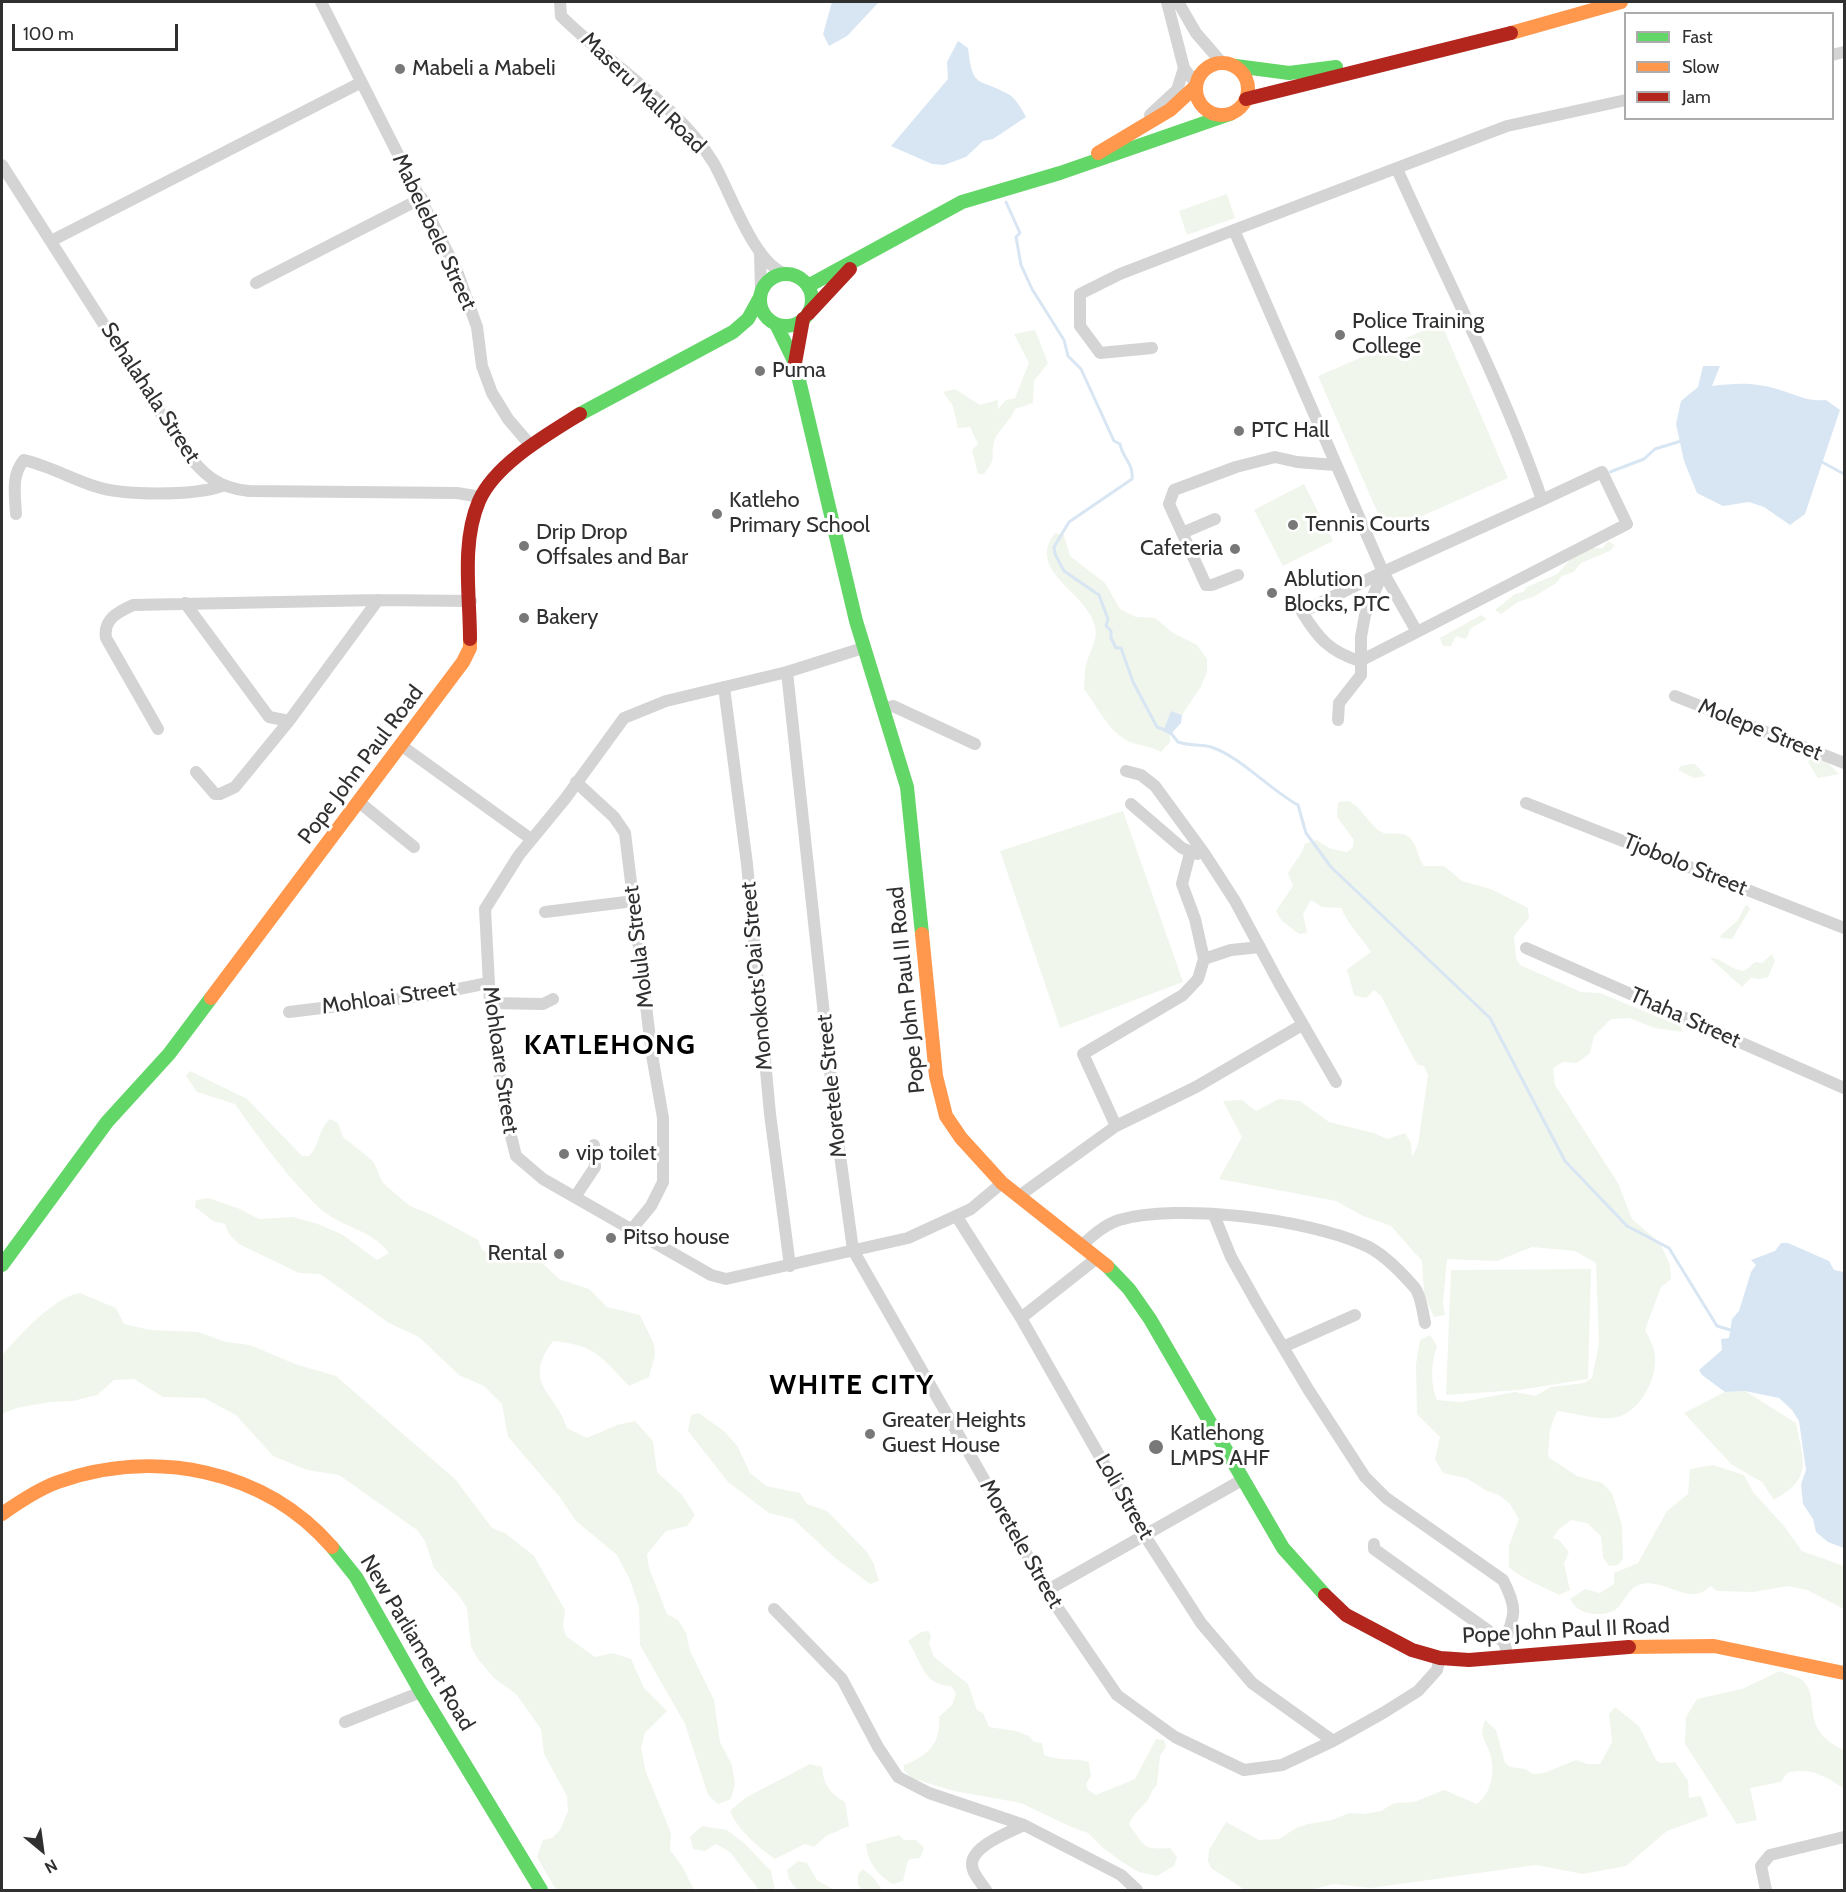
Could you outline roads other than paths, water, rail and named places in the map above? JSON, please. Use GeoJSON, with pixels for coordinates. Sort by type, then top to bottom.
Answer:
{"type":"FeatureCollection","features":[{"type":"Feature","properties":{"kind":"main road"},"geometry":{"type":"LineString","coordinates":[[1246,99],[1446,51],[1621,2]]}},
{"type":"Feature","properties":{"kind":"main road"},"geometry":{"type":"LineString","coordinates":[[1060,173],[1140,128],[1177,104],[1196,85],[1205,69],[1229,64],[1273,72],[1304,72],[1414,52],[1446,51]]}},
{"type":"Feature","properties":{"kind":"main road"},"geometry":{"type":"LineString","coordinates":[[807,286],[962,202],[1060,173],[1238,110],[1246,99],[1248,83],[1229,64]]}},
{"type":"Feature","properties":{"kind":"main road"},"geometry":{"type":"LineString","coordinates":[[1196,85],[1198,101],[1205,109],[1214,114],[1230,114]]}},
{"type":"Feature","properties":{"kind":"main road"},"geometry":{"type":"LineString","coordinates":[[775,324],[790,326],[805,317],[864,256]]}},
{"type":"Feature","properties":{"kind":"main road"},"geometry":{"type":"LineString","coordinates":[[787,274],[802,279],[812,300],[805,317],[795,363],[775,324],[765,316],[760,295],[771,278],[787,274]]}},
{"type":"Feature","properties":{"kind":"main road","name":"Pope John Paul Road"},"geometry":{"type":"LineString","coordinates":[[2,1265],[107,1122],[169,1054],[449,684],[470,648],[470,541],[481,497],[506,466],[531,446],[582,414],[733,332],[748,318],[760,295]]}},
{"type":"Feature","properties":{"kind":"main road","name":"Pope John Paul Road"},"geometry":{"type":"LineString","coordinates":[[733,332],[775,324]]}},
{"type":"Feature","properties":{"kind":"main road","name":"Pope John Paul II Road"},"geometry":{"type":"LineString","coordinates":[[795,363],[863,648],[907,787],[940,1100],[952,1128],[1002,1183],[1096,1258],[1129,1289],[1150,1319],[1242,1480],[1296,1564],[1347,1615],[1412,1650],[1440,1658],[1469,1660],[1506,1649],[1714,1646],[1845,1673]]}},
{"type":"Feature","properties":{"kind":"main road","name":"New Parliament Road"},"geometry":{"type":"LineString","coordinates":[[2,1514],[20,1501],[57,1482],[102,1472],[179,1467],[215,1472],[233,1478],[299,1514],[343,1560],[385,1626],[421,1692],[541,1890]]}},
{"type":"Feature","properties":{"kind":"street","name":"Mabelebele Street"},"geometry":{"type":"LineString","coordinates":[[321,2],[360,83],[422,198],[467,297],[477,327],[482,366],[492,393],[508,419],[531,446]]}},
{"type":"Feature","properties":{"kind":"street","name":"Maseru Mall Road"},"geometry":{"type":"LineString","coordinates":[[561,2],[561,16],[692,134],[712,160],[760,252],[771,266],[787,274]]}},
{"type":"Feature","properties":{"kind":"street"},"geometry":{"type":"LineString","coordinates":[[1167,2],[1184,68],[1196,85]]}},
{"type":"Feature","properties":{"kind":"street"},"geometry":{"type":"LineString","coordinates":[[1178,2],[1196,33],[1229,64]]}},
{"type":"Feature","properties":{"kind":"street"},"geometry":{"type":"LineString","coordinates":[[1140,128],[1143,121],[1177,90],[1184,68]]}},
{"type":"Feature","properties":{"kind":"street"},"geometry":{"type":"LineString","coordinates":[[51,241],[360,83]]}},
{"type":"Feature","properties":{"kind":"street"},"geometry":{"type":"LineString","coordinates":[[1152,348],[1101,353],[1080,326],[1080,294],[1120,274],[1397,170],[1507,126],[1624,100]]}},
{"type":"Feature","properties":{"kind":"street","name":"Sehalahala Street"},"geometry":{"type":"LineString","coordinates":[[2,165],[184,450],[200,471],[222,486],[249,490],[457,493],[481,497]]}},
{"type":"Feature","properties":{"kind":"street"},"geometry":{"type":"LineString","coordinates":[[1397,170],[1468,322],[1532,470],[1542,500]]}},
{"type":"Feature","properties":{"kind":"street"},"geometry":{"type":"LineString","coordinates":[[256,283],[422,198]]}},
{"type":"Feature","properties":{"kind":"street"},"geometry":{"type":"LineString","coordinates":[[1234,230],[1383,572],[1418,632]]}},
{"type":"Feature","properties":{"kind":"street","name":"Maseru Mall Road"},"geometry":{"type":"LineString","coordinates":[[760,252],[763,277],[760,295]]}},
{"type":"Feature","properties":{"kind":"street"},"geometry":{"type":"LineString","coordinates":[[1238,575],[1206,585],[1169,504],[1174,490],[1275,457],[1297,462],[1335,465]]}},
{"type":"Feature","properties":{"kind":"street"},"geometry":{"type":"LineString","coordinates":[[16,514],[15,479],[18,467],[24,460],[44,465],[95,487],[180,493],[201,492],[222,486]]}},
{"type":"Feature","properties":{"kind":"street"},"geometry":{"type":"LineString","coordinates":[[1602,472],[1627,524],[1360,661],[1340,655],[1317,635],[1302,612],[1383,572],[1602,472]]}},
{"type":"Feature","properties":{"kind":"street"},"geometry":{"type":"LineString","coordinates":[[1182,533],[1215,519]]}},
{"type":"Feature","properties":{"kind":"street"},"geometry":{"type":"LineString","coordinates":[[1338,720],[1339,703],[1361,675],[1360,661],[1365,615],[1383,572]]}},
{"type":"Feature","properties":{"kind":"street"},"geometry":{"type":"LineString","coordinates":[[158,729],[106,638],[105,629],[108,621],[133,605],[378,600],[471,601]]}},
{"type":"Feature","properties":{"kind":"street"},"geometry":{"type":"LineString","coordinates":[[196,772],[215,794],[235,787],[289,721],[378,600]]}},
{"type":"Feature","properties":{"kind":"street"},"geometry":{"type":"LineString","coordinates":[[185,603],[269,717],[289,721]]}},
{"type":"Feature","properties":{"kind":"street","name":"Mohloare Street"},"geometry":{"type":"LineString","coordinates":[[863,648],[788,672],[658,703],[624,718],[531,838],[495,890],[485,909],[488,983],[505,1112],[516,1156],[543,1179],[711,1275],[726,1279],[908,1238],[971,1209],[1002,1183]]}},
{"type":"Feature","properties":{"kind":"street","name":"Moretele Street"},"geometry":{"type":"LineString","coordinates":[[788,672],[834,1114],[853,1250],[1046,1591],[1117,1695],[1175,1737],[1245,1770],[1282,1765],[1333,1741],[1418,1691],[1437,1670],[1440,1658]]}},
{"type":"Feature","properties":{"kind":"street","name":"Monokots'Oai Street"},"geometry":{"type":"LineString","coordinates":[[724,687],[747,864],[770,1114],[790,1266]]}},
{"type":"Feature","properties":{"kind":"street","name":"Molepe Street"},"geometry":{"type":"LineString","coordinates":[[1675,696],[1845,763]]}},
{"type":"Feature","properties":{"kind":"street"},"geometry":{"type":"LineString","coordinates":[[882,708],[893,706],[975,744]]}},
{"type":"Feature","properties":{"kind":"street"},"geometry":{"type":"LineString","coordinates":[[402,746],[531,838]]}},
{"type":"Feature","properties":{"kind":"street"},"geometry":{"type":"LineString","coordinates":[[1126,771],[1141,775],[1155,786],[1204,853],[1235,901],[1302,1025],[1336,1082]]}},
{"type":"Feature","properties":{"kind":"street","name":"Molula Street"},"geometry":{"type":"LineString","coordinates":[[576,782],[614,816],[625,833],[663,1118],[663,1182],[651,1206],[632,1229]]}},
{"type":"Feature","properties":{"kind":"street"},"geometry":{"type":"LineString","coordinates":[[359,802],[414,847]]}},
{"type":"Feature","properties":{"kind":"street","name":"Tjobolo Street"},"geometry":{"type":"LineString","coordinates":[[1526,803],[1845,928]]}},
{"type":"Feature","properties":{"kind":"street"},"geometry":{"type":"LineString","coordinates":[[1131,804],[1190,852],[1204,853]]}},
{"type":"Feature","properties":{"kind":"street"},"geometry":{"type":"LineString","coordinates":[[1116,1126],[1083,1054],[1183,995],[1198,979],[1204,959],[1195,919],[1182,884],[1190,852]]}},
{"type":"Feature","properties":{"kind":"street"},"geometry":{"type":"LineString","coordinates":[[545,912],[634,901]]}},
{"type":"Feature","properties":{"kind":"street"},"geometry":{"type":"LineString","coordinates":[[1204,959],[1231,950],[1260,947]]}},
{"type":"Feature","properties":{"kind":"street","name":"Thaha Street"},"geometry":{"type":"LineString","coordinates":[[1526,948],[1845,1088]]}},
{"type":"Feature","properties":{"kind":"street","name":"Mohloai Street"},"geometry":{"type":"LineString","coordinates":[[289,1012],[429,994],[488,983]]}},
{"type":"Feature","properties":{"kind":"street"},"geometry":{"type":"LineString","coordinates":[[490,1003],[543,1004],[553,999]]}},
{"type":"Feature","properties":{"kind":"street"},"geometry":{"type":"LineString","coordinates":[[1019,1196],[1116,1126],[1196,1087],[1302,1025]]}},
{"type":"Feature","properties":{"kind":"street"},"geometry":{"type":"LineString","coordinates":[[575,1197],[595,1167],[594,1145]]}},
{"type":"Feature","properties":{"kind":"street"},"geometry":{"type":"LineString","coordinates":[[1081,1246],[1108,1225],[1151,1215],[1265,1218],[1322,1230],[1365,1244],[1417,1290],[1425,1323]]}},
{"type":"Feature","properties":{"kind":"street"},"geometry":{"type":"LineString","coordinates":[[1214,1215],[1231,1257],[1283,1347],[1365,1477],[1386,1498],[1503,1580],[1513,1598],[1515,1612],[1506,1649],[1374,1549],[1374,1544]]}},
{"type":"Feature","properties":{"kind":"street","name":"Loli Street"},"geometry":{"type":"LineString","coordinates":[[957,1217],[1021,1318],[1145,1536],[1201,1623],[1252,1683],[1333,1741]]}},
{"type":"Feature","properties":{"kind":"street"},"geometry":{"type":"LineString","coordinates":[[1021,1318],[1096,1258]]}},
{"type":"Feature","properties":{"kind":"street"},"geometry":{"type":"LineString","coordinates":[[1283,1347],[1355,1315]]}},
{"type":"Feature","properties":{"kind":"street"},"geometry":{"type":"LineString","coordinates":[[1046,1591],[1242,1480]]}},
{"type":"Feature","properties":{"kind":"street"},"geometry":{"type":"LineString","coordinates":[[774,1609],[842,1679],[878,1747],[898,1777],[929,1793],[1024,1825],[1121,1875],[1137,1890]]}},
{"type":"Feature","properties":{"kind":"street"},"geometry":{"type":"LineString","coordinates":[[345,1722],[421,1692]]}},
{"type":"Feature","properties":{"kind":"street"},"geometry":{"type":"LineString","coordinates":[[986,1890],[973,1869],[974,1858],[986,1844],[1024,1825]]}},
{"type":"Feature","properties":{"kind":"street"},"geometry":{"type":"LineString","coordinates":[[1766,1890],[1761,1866],[1770,1855],[1845,1837]]}},
{"type":"Feature","properties":{"kind":"water"},"geometry":{"type":"Polygon","coordinates":[[[832,2],[879,2],[847,36],[829,46],[823,34],[832,2]]]}},
{"type":"Feature","properties":{"kind":"water"},"geometry":{"type":"Polygon","coordinates":[[[958,41],[968,48],[975,77],[1011,96],[1026,117],[993,139],[983,141],[966,157],[944,165],[932,164],[891,146],[948,79],[947,62],[958,41]]]}},
{"type":"Feature","properties":{"kind":"water"},"geometry":{"type":"Polygon","coordinates":[[[1703,366],[1720,366],[1712,386],[1760,385],[1807,399],[1826,400],[1840,410],[1805,514],[1790,525],[1764,507],[1749,502],[1723,506],[1697,493],[1684,461],[1676,424],[1681,401],[1698,387],[1703,366]]]}},
{"type":"Feature","properties":{"kind":"water"},"geometry":{"type":"Polygon","coordinates":[[[1171,711],[1182,715],[1181,723],[1170,735],[1163,731],[1171,711]]]}},
{"type":"Feature","properties":{"kind":"water"},"geometry":{"type":"Polygon","coordinates":[[[1781,1243],[1788,1243],[1829,1261],[1834,1270],[1844,1272],[1844,1548],[1828,1542],[1816,1532],[1813,1519],[1803,1504],[1801,1484],[1806,1470],[1799,1421],[1792,1410],[1779,1398],[1745,1391],[1725,1392],[1702,1375],[1699,1370],[1722,1350],[1721,1339],[1729,1338],[1732,1319],[1739,1311],[1751,1272],[1756,1265],[1751,1260],[1775,1251],[1781,1243]]]}},
{"type":"Feature","properties":{"kind":"waterway"},"geometry":{"type":"LineString","coordinates":[[1006,202],[1020,233],[1016,237],[1021,265],[1032,289],[1064,340],[1068,356],[1081,369],[1114,441],[1120,444],[1132,474],[1132,479],[1069,522],[1054,547],[1055,554],[1064,571],[1099,595],[1108,619],[1106,626],[1111,631],[1111,638],[1116,648],[1121,648],[1133,682],[1157,727],[1170,732],[1178,742],[1211,747],[1233,758],[1298,805],[1306,833],[1331,867],[1490,1018],[1565,1161],[1627,1226],[1669,1248],[1717,1326],[1734,1331]]}},
{"type":"Feature","properties":{"kind":"waterway"},"geometry":{"type":"LineString","coordinates":[[1610,472],[1644,459],[1655,449],[1681,441]]}},
{"type":"Feature","properties":{"kind":"waterway"},"geometry":{"type":"LineString","coordinates":[[1820,461],[1844,474]]}},
{"type":"Feature","properties":{"kind":"place","name":"Mabeli a Mabeli"},"geometry":{"type":"Point","coordinates":[400,69]}},
{"type":"Feature","properties":{"kind":"place","name":"Police Training College"},"geometry":{"type":"Point","coordinates":[1340,335]}},
{"type":"Feature","properties":{"kind":"place","name":"Puma"},"geometry":{"type":"Point","coordinates":[760,371]}},
{"type":"Feature","properties":{"kind":"place","name":"PTC Hall"},"geometry":{"type":"Point","coordinates":[1239,431]}},
{"type":"Feature","properties":{"kind":"place","name":"Katleho Primary School"},"geometry":{"type":"Point","coordinates":[717,514]}},
{"type":"Feature","properties":{"kind":"place","name":"Tennis Courts"},"geometry":{"type":"Point","coordinates":[1293,525]}},
{"type":"Feature","properties":{"kind":"place","name":"Drip Drop Offsales and Bar"},"geometry":{"type":"Point","coordinates":[524,546]}},
{"type":"Feature","properties":{"kind":"place","name":"Cafeteria"},"geometry":{"type":"Point","coordinates":[1235,549]}},
{"type":"Feature","properties":{"kind":"place","name":"Ablution Blocks, PTC"},"geometry":{"type":"Point","coordinates":[1272,593]}},
{"type":"Feature","properties":{"kind":"place","name":"Bakery"},"geometry":{"type":"Point","coordinates":[524,618]}},
{"type":"Feature","properties":{"kind":"place","name":"vip toilet"},"geometry":{"type":"Point","coordinates":[564,1154]}},
{"type":"Feature","properties":{"kind":"place","name":"Pitso house"},"geometry":{"type":"Point","coordinates":[611,1238]}},
{"type":"Feature","properties":{"kind":"place","name":"Rental"},"geometry":{"type":"Point","coordinates":[559,1254]}},
{"type":"Feature","properties":{"kind":"place","name":"Greater Heights Guest House"},"geometry":{"type":"Point","coordinates":[870,1434]}},
{"type":"Feature","properties":{"kind":"place","name":"Katlehong LMPS AHF"},"geometry":{"type":"Point","coordinates":[1156,1447]}},
{"type":"Feature","properties":{"kind":"district","name":"KATLEHONG"},"geometry":{"type":"Point","coordinates":[610,1046]}},
{"type":"Feature","properties":{"kind":"district","name":"WHITE CITY"},"geometry":{"type":"Point","coordinates":[852,1386]}}]}
